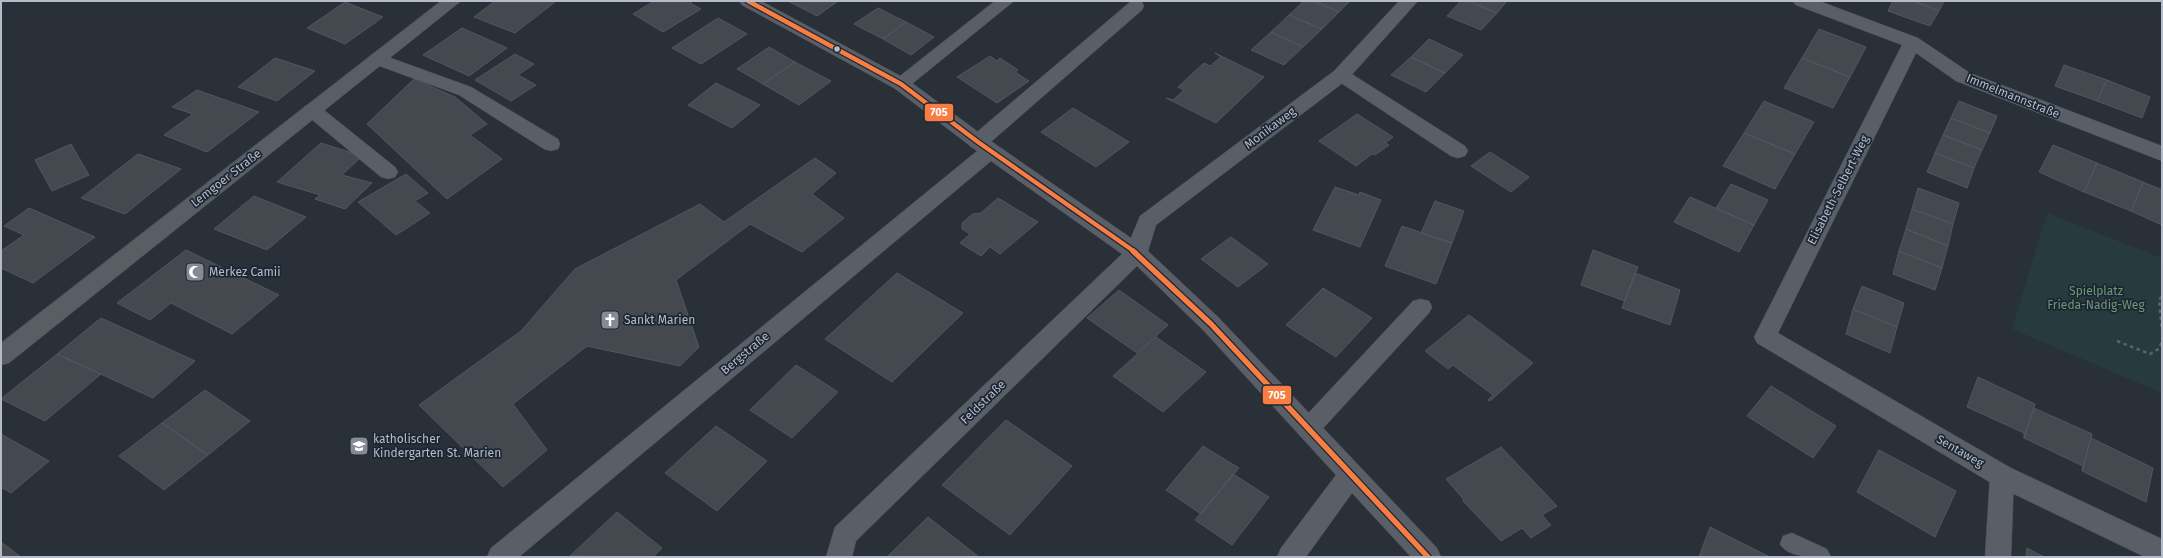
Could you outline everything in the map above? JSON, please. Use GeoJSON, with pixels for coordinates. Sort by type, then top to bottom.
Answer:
{"type":"FeatureCollection","features":[{"type":"Feature","properties":{"kind":"main road","name":"Lemgoer Straße"},"geometry":{"type":"LineString","coordinates":[[1,356],[376,59],[452,1]]}},
{"type":"Feature","properties":{"kind":"street"},"geometry":{"type":"LineString","coordinates":[[748,1],[901,84],[985,146],[1137,253],[1211,324],[1428,557]]}},
{"type":"Feature","properties":{"kind":"street","name":"Monikaweg"},"geometry":{"type":"LineString","coordinates":[[1137,253],[1147,221],[1341,74],[1409,1]]}},
{"type":"Feature","properties":{"kind":"street","name":"Immelmannstraße"},"geometry":{"type":"LineString","coordinates":[[1802,1],[1912,42],[1963,77],[2162,154]]}},
{"type":"Feature","properties":{"kind":"street","name":"Elisabeth-Selbert-Weg"},"geometry":{"type":"LineString","coordinates":[[1765,337],[1912,42]]}},
{"type":"Feature","properties":{"kind":"street","name":"Bergstraße"},"geometry":{"type":"LineString","coordinates":[[500,557],[985,146]]}},
{"type":"Feature","properties":{"kind":"street","name":"Feldstraße"},"geometry":{"type":"LineString","coordinates":[[839,557],[844,535],[1137,253]]}},
{"type":"Feature","properties":{"kind":"street","name":"Sentaweg"},"geometry":{"type":"LineString","coordinates":[[1765,337],[2002,476],[2162,552]]}},
{"type":"Feature","properties":{"kind":"street"},"geometry":{"type":"LineString","coordinates":[[1290,557],[1351,475]]}},
{"type":"Feature","properties":{"kind":"lane"},"geometry":{"type":"LineString","coordinates":[[901,84],[1006,1]]}},
{"type":"Feature","properties":{"kind":"lane"},"geometry":{"type":"LineString","coordinates":[[985,146],[1136,6]]}},
{"type":"Feature","properties":{"kind":"lane"},"geometry":{"type":"LineString","coordinates":[[376,59],[465,91],[551,144]]}},
{"type":"Feature","properties":{"kind":"lane"},"geometry":{"type":"LineString","coordinates":[[1341,74],[1458,151]]}},
{"type":"Feature","properties":{"kind":"lane"},"geometry":{"type":"LineString","coordinates":[[312,110],[388,172]]}},
{"type":"Feature","properties":{"kind":"lane"},"geometry":{"type":"LineString","coordinates":[[1308,429],[1421,306]]}},
{"type":"Feature","properties":{"kind":"lane"},"geometry":{"type":"LineString","coordinates":[[1998,557],[2002,476]]}},
{"type":"Feature","properties":{"kind":"lane"},"geometry":{"type":"LineString","coordinates":[[1792,544],[1818,557]]}},
{"type":"Feature","properties":{"kind":"path"},"geometry":{"type":"LineString","coordinates":[[2162,297],[2159,300],[2162,332]]}},
{"type":"Feature","properties":{"kind":"path"},"geometry":{"type":"LineString","coordinates":[[2117,341],[2150,354],[2161,349],[2162,339]]}},
{"type":"Feature","properties":{"kind":"green space","name":"Spielplatz Frieda-Nadig-Weg"},"geometry":{"type":"Polygon","coordinates":[[[2047,213],[2162,258],[2162,393],[2012,329],[2047,213]]]}},
{"type":"Feature","properties":{"kind":"building"},"geometry":{"type":"Polygon","coordinates":[[[495,1],[555,2],[515,33],[474,17],[495,1]]]}},
{"type":"Feature","properties":{"kind":"building"},"geometry":{"type":"Polygon","coordinates":[[[654,1],[693,1],[690,3],[701,9],[663,32],[633,14],[654,1]]]}},
{"type":"Feature","properties":{"kind":"building"},"geometry":{"type":"Polygon","coordinates":[[[838,1],[817,16],[790,2],[838,1]]]}},
{"type":"Feature","properties":{"kind":"building"},"geometry":{"type":"Polygon","coordinates":[[[1304,1],[1313,1],[1339,12],[1322,29],[1289,15],[1304,1]]]}},
{"type":"Feature","properties":{"kind":"building"},"geometry":{"type":"Polygon","coordinates":[[[1313,1],[1350,1],[1339,12],[1313,1]]]}},
{"type":"Feature","properties":{"kind":"building"},"geometry":{"type":"Polygon","coordinates":[[[1461,1],[1468,1],[1497,13],[1481,30],[1447,16],[1461,1]]]}},
{"type":"Feature","properties":{"kind":"building"},"geometry":{"type":"Polygon","coordinates":[[[1468,1],[1507,1],[1497,13],[1468,1]]]}},
{"type":"Feature","properties":{"kind":"building"},"geometry":{"type":"Polygon","coordinates":[[[1893,1],[1913,1],[1939,11],[1930,26],[1888,11],[1893,1]]]}},
{"type":"Feature","properties":{"kind":"building"},"geometry":{"type":"Polygon","coordinates":[[[1913,1],[1944,1],[1939,11],[1913,1]]]}},
{"type":"Feature","properties":{"kind":"building"},"geometry":{"type":"Polygon","coordinates":[[[345,2],[383,17],[345,44],[307,28],[345,2]]]}},
{"type":"Feature","properties":{"kind":"building"},"geometry":{"type":"Polygon","coordinates":[[[878,8],[906,22],[883,39],[854,24],[878,8]]]}},
{"type":"Feature","properties":{"kind":"building"},"geometry":{"type":"Polygon","coordinates":[[[1289,15],[1322,29],[1303,47],[1271,32],[1289,15]]]}},
{"type":"Feature","properties":{"kind":"building"},"geometry":{"type":"Polygon","coordinates":[[[718,18],[747,34],[701,64],[672,48],[718,18]]]}},
{"type":"Feature","properties":{"kind":"building"},"geometry":{"type":"Polygon","coordinates":[[[906,22],[934,37],[911,55],[883,39],[906,22]]]}},
{"type":"Feature","properties":{"kind":"building"},"geometry":{"type":"Polygon","coordinates":[[[462,28],[507,48],[469,76],[423,55],[462,28]]]}},
{"type":"Feature","properties":{"kind":"building"},"geometry":{"type":"Polygon","coordinates":[[[1819,29],[1866,47],[1850,77],[1802,58],[1819,29]]]}},
{"type":"Feature","properties":{"kind":"building"},"geometry":{"type":"Polygon","coordinates":[[[1271,32],[1303,47],[1284,65],[1251,50],[1271,32]]]}},
{"type":"Feature","properties":{"kind":"building"},"geometry":{"type":"Polygon","coordinates":[[[1429,39],[1463,55],[1445,73],[1411,57],[1429,39]]]}},
{"type":"Feature","properties":{"kind":"building"},"geometry":{"type":"Polygon","coordinates":[[[769,47],[795,62],[763,84],[737,69],[769,47]]]}},
{"type":"Feature","properties":{"kind":"building"},"geometry":{"type":"Polygon","coordinates":[[[1215,53],[1264,77],[1216,123],[1166,98],[1173,100],[1184,90],[1178,87],[1204,63],[1210,66],[1221,57],[1215,53]]]}},
{"type":"Feature","properties":{"kind":"building"},"geometry":{"type":"Polygon","coordinates":[[[515,54],[534,64],[518,75],[536,85],[511,101],[475,80],[515,54]]]}},
{"type":"Feature","properties":{"kind":"building"},"geometry":{"type":"Polygon","coordinates":[[[990,56],[997,61],[1000,58],[1018,70],[1015,72],[1029,81],[997,103],[957,77],[990,56]]]}},
{"type":"Feature","properties":{"kind":"building"},"geometry":{"type":"Polygon","coordinates":[[[1411,57],[1445,73],[1426,92],[1391,75],[1411,57]]]}},
{"type":"Feature","properties":{"kind":"building"},"geometry":{"type":"Polygon","coordinates":[[[275,58],[315,71],[277,101],[238,87],[275,58]]]}},
{"type":"Feature","properties":{"kind":"building"},"geometry":{"type":"Polygon","coordinates":[[[1802,58],[1850,77],[1833,108],[1784,88],[1802,58]]]}},
{"type":"Feature","properties":{"kind":"building"},"geometry":{"type":"Polygon","coordinates":[[[795,62],[831,81],[799,105],[763,84],[795,62]]]}},
{"type":"Feature","properties":{"kind":"building"},"geometry":{"type":"Polygon","coordinates":[[[2064,65],[2107,80],[2097,101],[2055,86],[2064,65]]]}},
{"type":"Feature","properties":{"kind":"building"},"geometry":{"type":"Polygon","coordinates":[[[414,79],[455,97],[487,124],[470,135],[502,159],[447,199],[367,124],[414,79]]]}},
{"type":"Feature","properties":{"kind":"building"},"geometry":{"type":"Polygon","coordinates":[[[2107,80],[2150,97],[2142,118],[2097,101],[2107,80]]]}},
{"type":"Feature","properties":{"kind":"building"},"geometry":{"type":"Polygon","coordinates":[[[716,83],[760,105],[732,128],[688,105],[716,83]]]}},
{"type":"Feature","properties":{"kind":"building"},"geometry":{"type":"Polygon","coordinates":[[[197,90],[259,112],[207,152],[164,135],[193,114],[172,107],[197,90]]]}},
{"type":"Feature","properties":{"kind":"building"},"geometry":{"type":"Polygon","coordinates":[[[1764,101],[1814,122],[1795,154],[1744,133],[1764,101]]]}},
{"type":"Feature","properties":{"kind":"building"},"geometry":{"type":"Polygon","coordinates":[[[1959,101],[1997,116],[1990,133],[1951,118],[1959,101]]]}},
{"type":"Feature","properties":{"kind":"building"},"geometry":{"type":"Polygon","coordinates":[[[1073,108],[1129,142],[1096,167],[1041,132],[1073,108]]]}},
{"type":"Feature","properties":{"kind":"building"},"geometry":{"type":"Polygon","coordinates":[[[1357,114],[1393,137],[1385,143],[1389,145],[1375,155],[1372,154],[1356,166],[1319,141],[1357,114]]]}},
{"type":"Feature","properties":{"kind":"building"},"geometry":{"type":"Polygon","coordinates":[[[1951,118],[1990,133],[1982,150],[1943,135],[1951,118]]]}},
{"type":"Feature","properties":{"kind":"building"},"geometry":{"type":"Polygon","coordinates":[[[1744,133],[1795,154],[1775,189],[1723,166],[1744,133]]]}},
{"type":"Feature","properties":{"kind":"building"},"geometry":{"type":"Polygon","coordinates":[[[1943,135],[1982,150],[1974,168],[1935,153],[1943,135]]]}},
{"type":"Feature","properties":{"kind":"building"},"geometry":{"type":"Polygon","coordinates":[[[321,143],[362,156],[342,175],[372,183],[345,209],[315,199],[320,195],[277,182],[321,143]]]}},
{"type":"Feature","properties":{"kind":"building"},"geometry":{"type":"Polygon","coordinates":[[[71,144],[89,175],[52,191],[35,160],[71,144]]]}},
{"type":"Feature","properties":{"kind":"building"},"geometry":{"type":"Polygon","coordinates":[[[2053,145],[2097,163],[2084,192],[2039,172],[2053,145]]]}},
{"type":"Feature","properties":{"kind":"building"},"geometry":{"type":"Polygon","coordinates":[[[1490,152],[1529,177],[1511,192],[1471,166],[1490,152]]]}},
{"type":"Feature","properties":{"kind":"building"},"geometry":{"type":"Polygon","coordinates":[[[1935,153],[1974,168],[1967,188],[1927,172],[1935,153]]]}},
{"type":"Feature","properties":{"kind":"building"},"geometry":{"type":"Polygon","coordinates":[[[138,154],[181,169],[125,214],[81,198],[138,154]]]}},
{"type":"Feature","properties":{"kind":"building","name":"Sankt Marien"},"geometry":{"type":"Polygon","coordinates":[[[815,158],[836,173],[812,194],[844,218],[802,252],[750,224],[676,280],[699,347],[680,366],[587,346],[513,404],[547,450],[503,487],[419,405],[521,331],[575,269],[700,204],[724,222],[815,158]]]}},
{"type":"Feature","properties":{"kind":"building"},"geometry":{"type":"Polygon","coordinates":[[[2097,163],[2143,182],[2131,211],[2084,192],[2097,163]]]}},
{"type":"Feature","properties":{"kind":"building"},"geometry":{"type":"Polygon","coordinates":[[[406,174],[428,193],[415,201],[430,213],[396,235],[358,202],[406,174]]]}},
{"type":"Feature","properties":{"kind":"building"},"geometry":{"type":"Polygon","coordinates":[[[2143,182],[2162,190],[2162,225],[2131,211],[2143,182]]]}},
{"type":"Feature","properties":{"kind":"building"},"geometry":{"type":"Polygon","coordinates":[[[1731,184],[1768,200],[1754,225],[1716,208],[1731,184]]]}},
{"type":"Feature","properties":{"kind":"building"},"geometry":{"type":"Polygon","coordinates":[[[1335,187],[1359,195],[1360,192],[1381,200],[1360,247],[1313,230],[1335,187]]]}},
{"type":"Feature","properties":{"kind":"building"},"geometry":{"type":"Polygon","coordinates":[[[1918,188],[1959,203],[1953,224],[1912,209],[1918,188]]]}},
{"type":"Feature","properties":{"kind":"building"},"geometry":{"type":"Polygon","coordinates":[[[254,196],[306,217],[267,250],[214,229],[254,196]]]}},
{"type":"Feature","properties":{"kind":"building"},"geometry":{"type":"Polygon","coordinates":[[[1690,197],[1754,225],[1739,252],[1674,222],[1690,197]]]}},
{"type":"Feature","properties":{"kind":"building"},"geometry":{"type":"Polygon","coordinates":[[[998,198],[1038,222],[1000,254],[990,247],[981,256],[960,243],[970,234],[962,229],[962,223],[973,214],[981,213],[998,198]]]}},
{"type":"Feature","properties":{"kind":"building"},"geometry":{"type":"Polygon","coordinates":[[[1435,201],[1464,211],[1452,243],[1421,233],[1435,201]]]}},
{"type":"Feature","properties":{"kind":"building"},"geometry":{"type":"Polygon","coordinates":[[[29,208],[95,237],[33,283],[1,268],[1,251],[24,235],[4,226],[29,208]]]}},
{"type":"Feature","properties":{"kind":"building"},"geometry":{"type":"Polygon","coordinates":[[[1912,209],[1953,224],[1948,246],[1906,229],[1912,209]]]}},
{"type":"Feature","properties":{"kind":"building"},"geometry":{"type":"Polygon","coordinates":[[[1402,226],[1452,243],[1436,284],[1385,266],[1402,226]]]}},
{"type":"Feature","properties":{"kind":"building"},"geometry":{"type":"Polygon","coordinates":[[[1906,229],[1948,246],[1942,268],[1899,251],[1906,229]]]}},
{"type":"Feature","properties":{"kind":"building"},"geometry":{"type":"Polygon","coordinates":[[[1231,237],[1268,264],[1238,287],[1201,259],[1231,237]]]}},
{"type":"Feature","properties":{"kind":"building","name":"Merkez Camii"},"geometry":{"type":"Polygon","coordinates":[[[186,250],[279,295],[232,334],[171,303],[150,320],[117,303],[186,250]]]}},
{"type":"Feature","properties":{"kind":"building"},"geometry":{"type":"Polygon","coordinates":[[[1593,250],[1638,267],[1625,301],[1581,285],[1593,250]]]}},
{"type":"Feature","properties":{"kind":"building"},"geometry":{"type":"Polygon","coordinates":[[[1899,251],[1942,268],[1935,290],[1893,274],[1899,251]]]}},
{"type":"Feature","properties":{"kind":"building"},"geometry":{"type":"Polygon","coordinates":[[[897,273],[963,313],[892,382],[825,339],[897,273]]]}},
{"type":"Feature","properties":{"kind":"building"},"geometry":{"type":"Polygon","coordinates":[[[1635,273],[1680,290],[1670,325],[1622,308],[1635,273]]]}},
{"type":"Feature","properties":{"kind":"building"},"geometry":{"type":"Polygon","coordinates":[[[1862,286],[1904,303],[1897,327],[1853,309],[1862,286]]]}},
{"type":"Feature","properties":{"kind":"building"},"geometry":{"type":"Polygon","coordinates":[[[1323,288],[1372,318],[1336,357],[1286,325],[1323,288]]]}},
{"type":"Feature","properties":{"kind":"building"},"geometry":{"type":"Polygon","coordinates":[[[1119,290],[1168,325],[1137,353],[1087,318],[1119,290]]]}},
{"type":"Feature","properties":{"kind":"building"},"geometry":{"type":"Polygon","coordinates":[[[1853,309],[1897,327],[1890,353],[1846,334],[1853,309]]]}},
{"type":"Feature","properties":{"kind":"building"},"geometry":{"type":"Polygon","coordinates":[[[1469,315],[1533,363],[1490,401],[1488,400],[1493,395],[1453,365],[1448,369],[1425,351],[1469,315]]]}},
{"type":"Feature","properties":{"kind":"building"},"geometry":{"type":"Polygon","coordinates":[[[101,318],[195,361],[153,398],[57,354],[101,318]]]}},
{"type":"Feature","properties":{"kind":"building"},"geometry":{"type":"Polygon","coordinates":[[[1156,337],[1206,372],[1163,412],[1113,376],[1156,337]]]}},
{"type":"Feature","properties":{"kind":"building"},"geometry":{"type":"Polygon","coordinates":[[[57,354],[101,374],[45,421],[1,399],[57,354]]]}},
{"type":"Feature","properties":{"kind":"building"},"geometry":{"type":"Polygon","coordinates":[[[796,365],[838,392],[792,438],[750,410],[796,365]]]}},
{"type":"Feature","properties":{"kind":"building"},"geometry":{"type":"Polygon","coordinates":[[[1978,377],[2035,404],[2024,438],[2024,433],[1967,407],[1978,377]]]}},
{"type":"Feature","properties":{"kind":"building"},"geometry":{"type":"Polygon","coordinates":[[[1771,386],[1836,426],[1813,458],[1747,416],[1771,386]]]}},
{"type":"Feature","properties":{"kind":"building"},"geometry":{"type":"Polygon","coordinates":[[[205,390],[250,421],[208,455],[162,423],[205,390]]]}},
{"type":"Feature","properties":{"kind":"building"},"geometry":{"type":"Polygon","coordinates":[[[2034,408],[2092,434],[2082,471],[2083,466],[2024,438],[2034,408]]]}},
{"type":"Feature","properties":{"kind":"building"},"geometry":{"type":"Polygon","coordinates":[[[1006,420],[1072,466],[1010,535],[942,485],[1006,420]]]}},
{"type":"Feature","properties":{"kind":"building"},"geometry":{"type":"Polygon","coordinates":[[[162,423],[208,455],[164,490],[119,456],[162,423]]]}},
{"type":"Feature","properties":{"kind":"building"},"geometry":{"type":"Polygon","coordinates":[[[716,426],[767,461],[717,511],[665,473],[716,426]]]}},
{"type":"Feature","properties":{"kind":"building"},"geometry":{"type":"Polygon","coordinates":[[[1,434],[49,461],[11,493],[1,487],[1,434]]]}},
{"type":"Feature","properties":{"kind":"building"},"geometry":{"type":"Polygon","coordinates":[[[2091,438],[2153,468],[2146,502],[2082,471],[2091,438]]]}},
{"type":"Feature","properties":{"kind":"building"},"geometry":{"type":"Polygon","coordinates":[[[1203,446],[1239,468],[1201,514],[1166,490],[1203,446]]]}},
{"type":"Feature","properties":{"kind":"building"},"geometry":{"type":"Polygon","coordinates":[[[1501,447],[1557,506],[1542,515],[1551,525],[1531,538],[1522,528],[1501,541],[1463,501],[1464,500],[1446,479],[1501,447]]]}},
{"type":"Feature","properties":{"kind":"building"},"geometry":{"type":"Polygon","coordinates":[[[1879,450],[1956,491],[1935,537],[1857,492],[1879,450]]]}},
{"type":"Feature","properties":{"kind":"building"},"geometry":{"type":"Polygon","coordinates":[[[1233,474],[1269,497],[1232,545],[1195,520],[1233,474]]]}},
{"type":"Feature","properties":{"kind":"building"},"geometry":{"type":"Polygon","coordinates":[[[617,512],[662,548],[653,557],[570,556],[617,512]]]}},
{"type":"Feature","properties":{"kind":"building"},"geometry":{"type":"Polygon","coordinates":[[[928,517],[979,557],[887,557],[928,517]]]}},
{"type":"Feature","properties":{"kind":"building"},"geometry":{"type":"Polygon","coordinates":[[[1710,527],[1770,557],[1699,557],[1710,527]]]}},
{"type":"Feature","properties":{"kind":"building"},"geometry":{"type":"Polygon","coordinates":[[[1,542],[21,557],[1,557],[1,542]]]}},
{"type":"Feature","properties":{"kind":"building"},"geometry":{"type":"Polygon","coordinates":[[[2027,548],[2044,557],[2026,557],[2027,548]]]}},
{"type":"Feature","properties":{"kind":"transit line","name":"705"},"geometry":{"type":"LineString","coordinates":[[748,1],[901,84],[978,142],[1137,253],[1211,324],[1428,557]]}},
{"type":"Feature","properties":{"kind":"place","name":"Merkez Camii"},"geometry":{"type":"Point","coordinates":[195,272]}},
{"type":"Feature","properties":{"kind":"place","name":"Sankt Marien"},"geometry":{"type":"Point","coordinates":[610,320]}},
{"type":"Feature","properties":{"kind":"place","name":"katholischer Kindergarten St. Marien"},"geometry":{"type":"Point","coordinates":[359,446]}}]}
